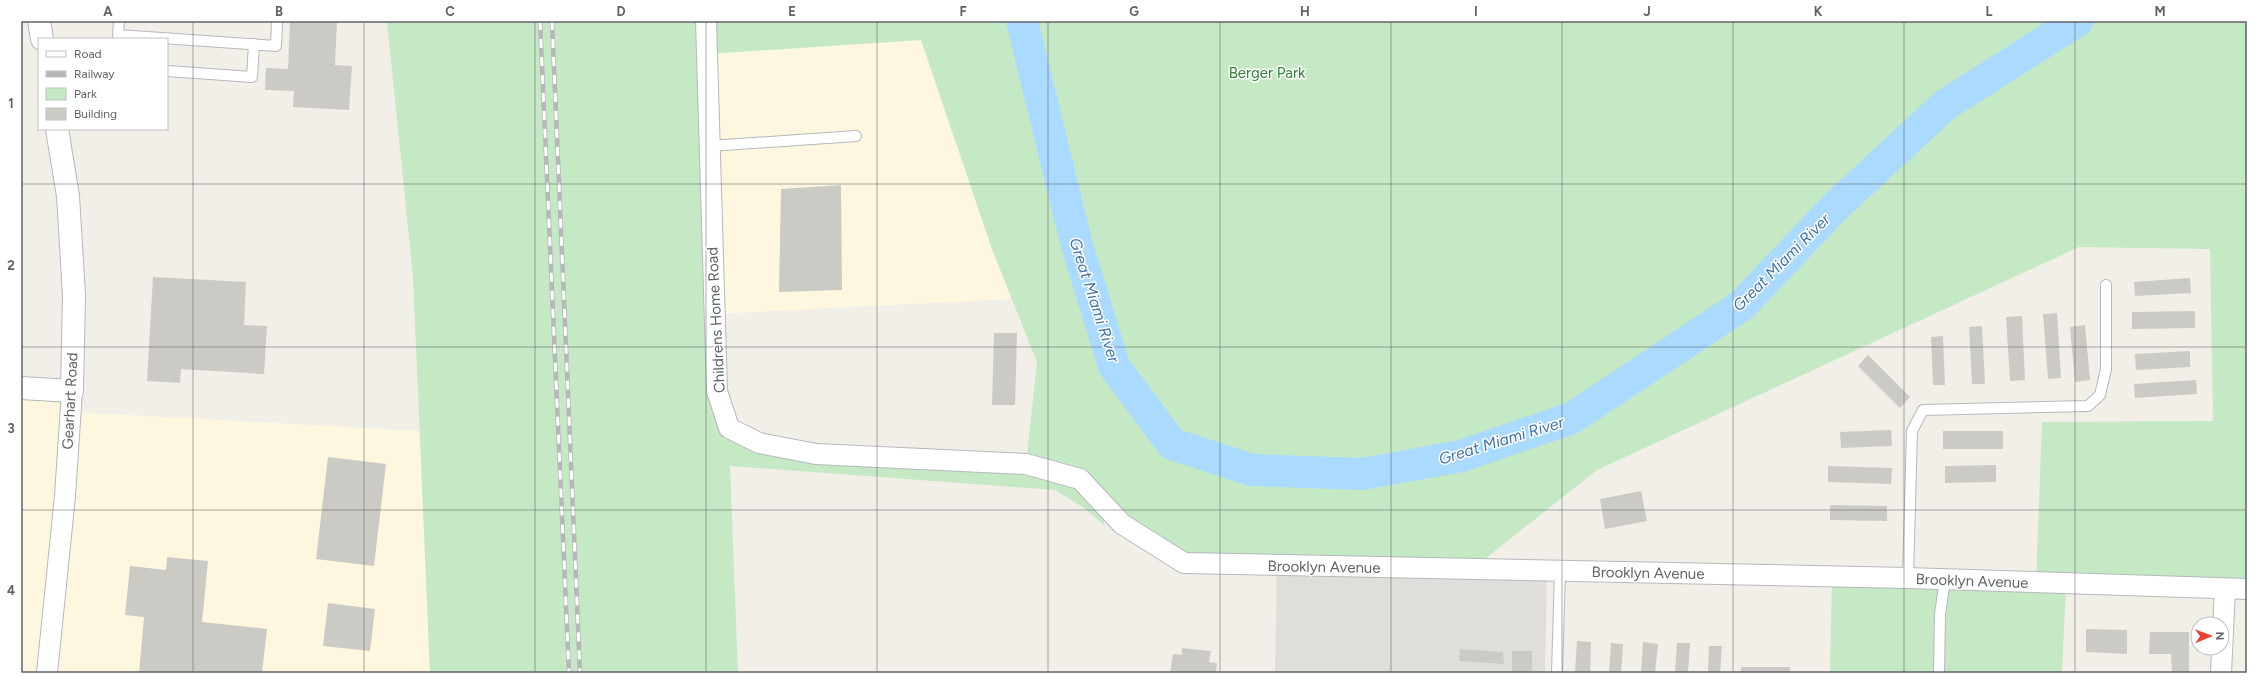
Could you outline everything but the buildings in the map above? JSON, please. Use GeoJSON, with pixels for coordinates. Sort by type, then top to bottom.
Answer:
{"type":"FeatureCollection","features":[{"type":"Feature","properties":{"kind":"street"},"geometry":{"type":"LineString","coordinates":[[39,21],[42,38]]}},
{"type":"Feature","properties":{"kind":"street","name":"Childrens Home Road"},"geometry":{"type":"LineString","coordinates":[[706,21],[717,391],[729,428],[759,443],[816,454],[1026,464],[1080,479]]}},
{"type":"Feature","properties":{"kind":"street","name":"Gearhart Road"},"geometry":{"type":"LineString","coordinates":[[47,673],[65,496],[72,391],[74,295],[68,196],[57,130]]}},
{"type":"Feature","properties":{"kind":"street"},"geometry":{"type":"LineString","coordinates":[[21,388],[72,391]]}},
{"type":"Feature","properties":{"kind":"street","name":"Brooklyn Avenue"},"geometry":{"type":"LineString","coordinates":[[1080,479],[1122,524],[1184,563],[1908,578],[2247,590]]}},
{"type":"Feature","properties":{"kind":"street"},"geometry":{"type":"LineString","coordinates":[[2221,673],[2225,589]]}},
{"type":"Feature","properties":{"kind":"lane"},"geometry":{"type":"LineString","coordinates":[[119,21],[118,35],[160,38]]}},
{"type":"Feature","properties":{"kind":"lane"},"geometry":{"type":"LineString","coordinates":[[168,39],[276,46],[277,21]]}},
{"type":"Feature","properties":{"kind":"lane"},"geometry":{"type":"LineString","coordinates":[[168,71],[252,78],[254,44]]}},
{"type":"Feature","properties":{"kind":"lane"},"geometry":{"type":"LineString","coordinates":[[710,146],[856,136]]}},
{"type":"Feature","properties":{"kind":"lane"},"geometry":{"type":"LineString","coordinates":[[1908,578],[1912,431],[1923,410],[2088,406],[2100,395],[2106,369],[2106,285]]}},
{"type":"Feature","properties":{"kind":"lane"},"geometry":{"type":"LineString","coordinates":[[1557,673],[1560,570]]}},
{"type":"Feature","properties":{"kind":"lane"},"geometry":{"type":"LineString","coordinates":[[1939,673],[1938,655],[1940,614],[1945,580]]}},
{"type":"Feature","properties":{"kind":"shaded area"},"geometry":{"type":"Polygon","coordinates":[[[921,40],[992,249],[1011,299],[715,314],[707,53],[921,40]]]}},
{"type":"Feature","properties":{"kind":"shaded area"},"geometry":{"type":"Polygon","coordinates":[[[21,388],[72,391],[71,412],[420,431],[430,673],[21,673],[21,388]]]}},
{"type":"Feature","properties":{"kind":"shaded area"},"geometry":{"type":"Polygon","coordinates":[[[1277,565],[1547,571],[1545,673],[1275,673],[1277,565]]]}},
{"type":"Feature","properties":{"kind":"green space","name":"Berger Park"},"geometry":{"type":"Polygon","coordinates":[[[387,21],[2247,21],[2247,589],[2066,584],[2062,673],[1830,673],[1832,577],[2036,583],[2042,422],[2213,421],[2210,249],[2079,247],[1597,470],[1471,570],[1184,563],[1107,507],[1104,525],[1084,508],[1055,490],[730,466],[738,673],[430,673],[413,277],[387,21]],[[921,40],[707,54],[729,428],[759,443],[1026,464],[1037,362],[992,249],[921,40]]]}},
{"type":"Feature","properties":{"kind":"waterway","name":"Great Miami River"},"geometry":{"type":"LineString","coordinates":[[1022,21],[1076,242],[1114,366],[1172,444],[1252,470],[1362,474],[1461,456],[1572,418],[1741,306],[1834,208],[1945,105],[2077,21]]}},
{"type":"Feature","properties":{"kind":"railway"},"geometry":{"type":"LineString","coordinates":[[540,21],[569,673]]}},
{"type":"Feature","properties":{"kind":"railway"},"geometry":{"type":"LineString","coordinates":[[552,21],[580,673]]}}]}
